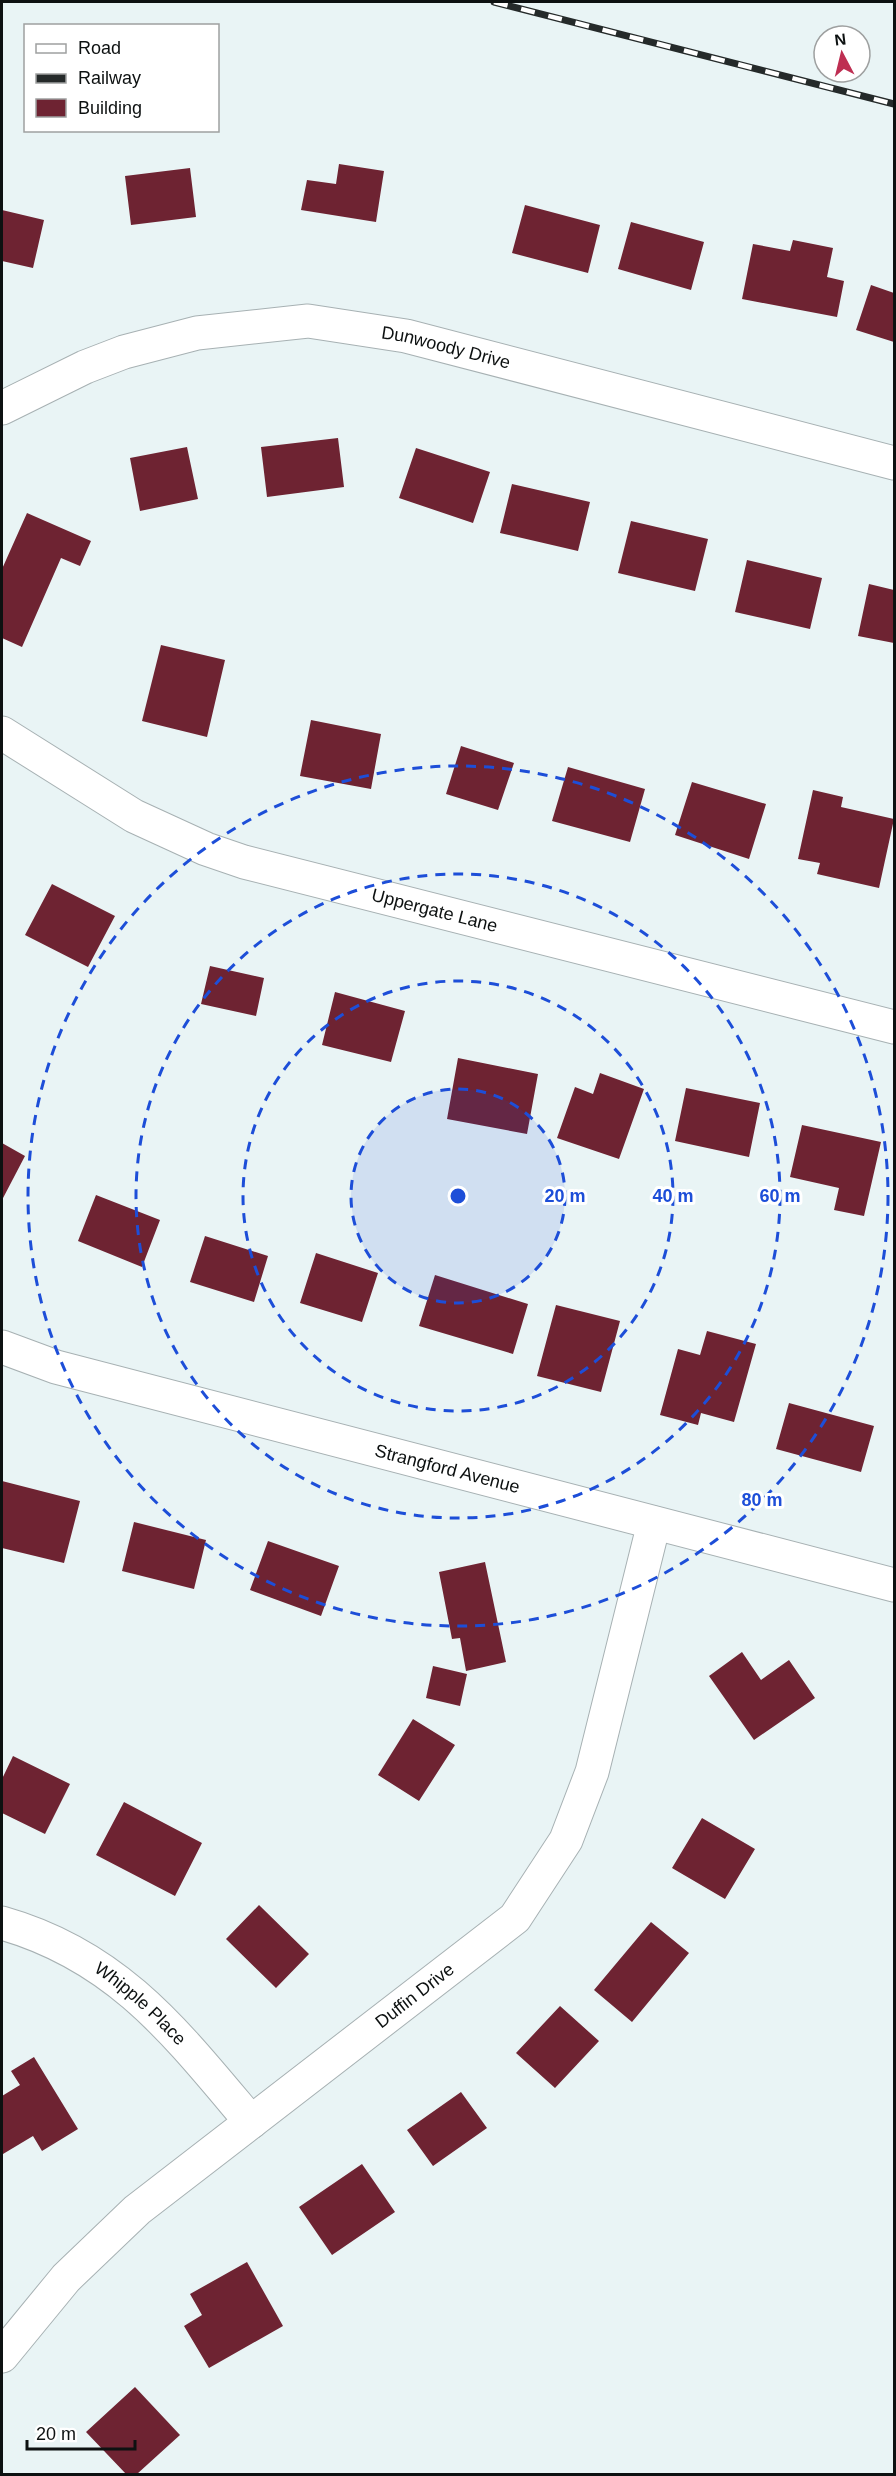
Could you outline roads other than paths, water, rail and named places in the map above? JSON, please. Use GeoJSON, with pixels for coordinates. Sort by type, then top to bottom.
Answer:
{"type":"FeatureCollection","features":[{"type":"Feature","properties":{"kind":"street","name":"Dunwoody Drive"},"geometry":{"type":"LineString","coordinates":[[2,408],[85,367],[124,352],[197,333],[308,321],[406,336],[894,463]]}},
{"type":"Feature","properties":{"kind":"street","name":"Uppergate Lane"},"geometry":{"type":"LineString","coordinates":[[2,733],[134,816],[206,849],[244,862],[894,1027]]}},
{"type":"Feature","properties":{"kind":"street","name":"Strangford Avenue"},"geometry":{"type":"LineString","coordinates":[[2,1347],[56,1367],[894,1585]]}},
{"type":"Feature","properties":{"kind":"street","name":"Duffin Drive"},"geometry":{"type":"LineString","coordinates":[[2,2356],[66,2278],[136,2210],[515,1918],[566,1840],[592,1772],[654,1523]]}},
{"type":"Feature","properties":{"kind":"street","name":"Whipple Place"},"geometry":{"type":"LineString","coordinates":[[2,1923],[55,1941],[126,1986],[172,2029],[251,2122]]}},
{"type":"Feature","properties":{"kind":"railway"},"geometry":{"type":"LineString","coordinates":[[494,2],[894,104]]}}]}
